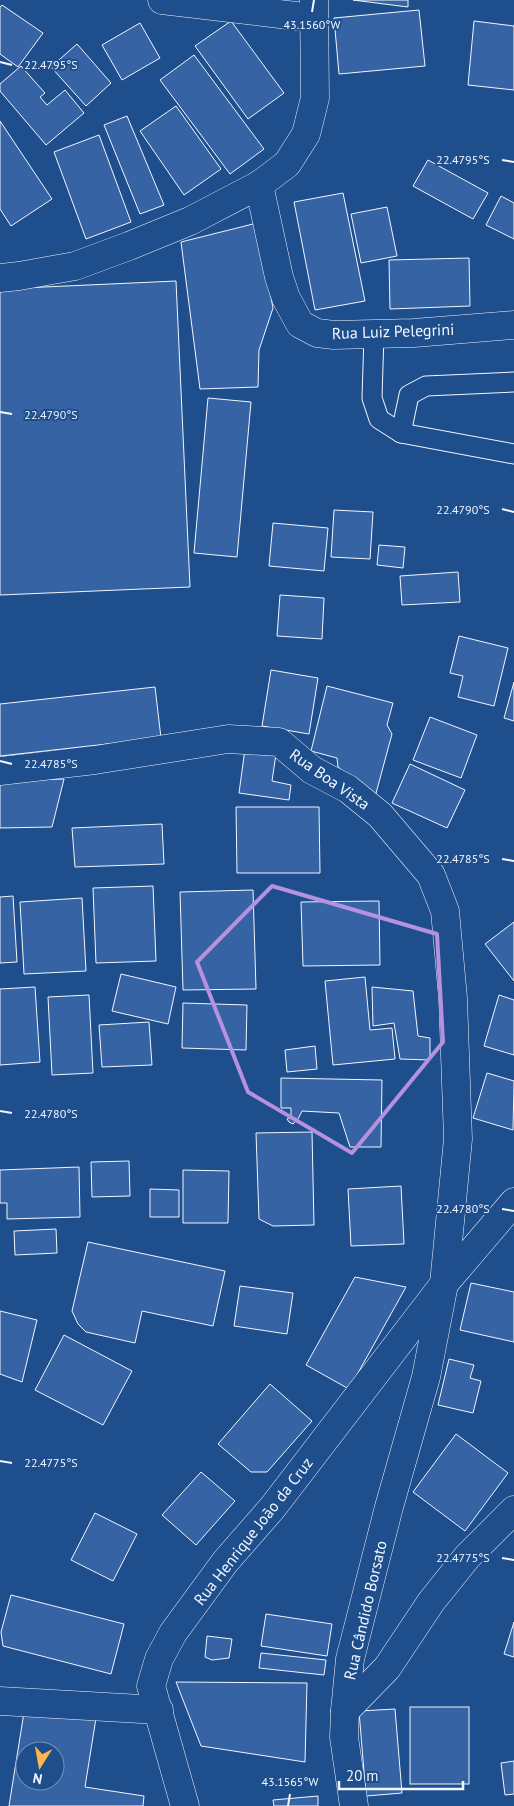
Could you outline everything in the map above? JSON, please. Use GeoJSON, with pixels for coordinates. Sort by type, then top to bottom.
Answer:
{"type":"FeatureCollection","features":[{"type":"Feature","properties":{"kind":"street"},"geometry":{"type":"LineString","coordinates":[[0,278],[75,266],[190,221],[259,185],[287,164],[306,134],[315,98],[314,9],[162,0]]}},
{"type":"Feature","properties":{"kind":"street","name":"Rua Luiz Pelegrini"},"geometry":{"type":"LineString","coordinates":[[259,185],[279,277],[286,298],[300,324],[318,333],[334,335],[514,325]]}},
{"type":"Feature","properties":{"kind":"street","name":"Rua Boa Vista"},"geometry":{"type":"LineString","coordinates":[[0,771],[95,760],[228,739],[279,742],[312,770],[348,788],[380,815],[431,875],[445,911],[453,998],[458,1139],[444,1284]]}},
{"type":"Feature","properties":{"kind":"street","name":"Rua Henrique João da Cruz"},"geometry":{"type":"LineString","coordinates":[[185,1806],[151,1686],[159,1659],[173,1633],[225,1562],[273,1506],[444,1284],[514,1202]]}},
{"type":"Feature","properties":{"kind":"street","name":"Rua Cândido Borsato"},"geometry":{"type":"LineString","coordinates":[[345,1711],[350,1659],[389,1507],[426,1377],[444,1284]]}},
{"type":"Feature","properties":{"kind":"street","name":"Rua Cândido Borsato"},"geometry":{"type":"LineString","coordinates":[[345,1711],[387,1668],[431,1602],[467,1557],[514,1510]]}},
{"type":"Feature","properties":{"kind":"street"},"geometry":{"type":"LineString","coordinates":[[0,1701],[159,1710]]}},
{"type":"Feature","properties":{"kind":"street"},"geometry":{"type":"LineString","coordinates":[[345,1711],[344,1737],[354,1806]]}},
{"type":"Feature","properties":{"kind":"lane"},"geometry":{"type":"LineString","coordinates":[[374,334],[372,398],[380,418],[401,433],[514,454]]}},
{"type":"Feature","properties":{"kind":"lane"},"geometry":{"type":"LineString","coordinates":[[401,433],[409,395],[426,386],[514,382]]}},
{"type":"Feature","properties":{"kind":"highlighted area"},"geometry":{"type":"Polygon","coordinates":[[[272,886],[437,934],[443,1042],[352,1153],[248,1092],[197,962],[272,886]]]}},
{"type":"Feature","properties":{"kind":"building"},"geometry":{"type":"Polygon","coordinates":[[[353,0],[408,0],[408,7],[353,0]]]}},
{"type":"Feature","properties":{"kind":"building"},"geometry":{"type":"Polygon","coordinates":[[[2,5],[43,33],[18,67],[0,54],[0,7],[2,5]]]}},
{"type":"Feature","properties":{"kind":"building"},"geometry":{"type":"Polygon","coordinates":[[[419,10],[425,66],[339,74],[334,18],[419,10]]]}},
{"type":"Feature","properties":{"kind":"building"},"geometry":{"type":"Polygon","coordinates":[[[231,21],[284,93],[248,119],[195,46],[231,21]]]}},
{"type":"Feature","properties":{"kind":"building"},"geometry":{"type":"Polygon","coordinates":[[[474,21],[514,26],[514,90],[468,85],[474,21]]]}},
{"type":"Feature","properties":{"kind":"building"},"geometry":{"type":"Polygon","coordinates":[[[140,23],[160,58],[122,80],[102,45],[140,23]]]}},
{"type":"Feature","properties":{"kind":"building"},"geometry":{"type":"Polygon","coordinates":[[[77,44],[111,83],[86,106],[51,67],[77,44]]]}},
{"type":"Feature","properties":{"kind":"building"},"geometry":{"type":"Polygon","coordinates":[[[194,55],[264,149],[230,174],[160,80],[194,55]]]}},
{"type":"Feature","properties":{"kind":"building"},"geometry":{"type":"Polygon","coordinates":[[[21,66],[45,93],[40,97],[47,105],[65,90],[84,113],[46,145],[0,91],[0,84],[21,66]]]}},
{"type":"Feature","properties":{"kind":"building"},"geometry":{"type":"Polygon","coordinates":[[[176,106],[221,169],[184,195],[140,131],[176,106]]]}},
{"type":"Feature","properties":{"kind":"building"},"geometry":{"type":"Polygon","coordinates":[[[127,116],[164,205],[140,214],[104,125],[127,116]]]}},
{"type":"Feature","properties":{"kind":"building"},"geometry":{"type":"Polygon","coordinates":[[[0,121],[52,199],[11,226],[0,209],[0,121]]]}},
{"type":"Feature","properties":{"kind":"building"},"geometry":{"type":"Polygon","coordinates":[[[99,135],[131,222],[86,239],[54,152],[99,135]]]}},
{"type":"Feature","properties":{"kind":"building"},"geometry":{"type":"Polygon","coordinates":[[[428,160],[488,193],[473,219],[413,186],[428,160]]]}},
{"type":"Feature","properties":{"kind":"building"},"geometry":{"type":"Polygon","coordinates":[[[343,193],[365,301],[315,310],[294,202],[343,193]]]}},
{"type":"Feature","properties":{"kind":"building"},"geometry":{"type":"Polygon","coordinates":[[[501,196],[514,203],[514,239],[486,225],[501,196]]]}},
{"type":"Feature","properties":{"kind":"building"},"geometry":{"type":"Polygon","coordinates":[[[387,207],[397,256],[361,263],[351,214],[387,207]]]}},
{"type":"Feature","properties":{"kind":"building"},"geometry":{"type":"Polygon","coordinates":[[[257,223],[273,308],[259,350],[258,387],[200,389],[181,242],[257,223]]]}},
{"type":"Feature","properties":{"kind":"building"},"geometry":{"type":"Polygon","coordinates":[[[469,258],[470,306],[390,309],[389,260],[469,258]]]}},
{"type":"Feature","properties":{"kind":"building"},"geometry":{"type":"Polygon","coordinates":[[[176,281],[190,587],[0,595],[0,289],[176,281]]]}},
{"type":"Feature","properties":{"kind":"building"},"geometry":{"type":"Polygon","coordinates":[[[208,398],[251,402],[237,557],[194,553],[208,398]]]}},
{"type":"Feature","properties":{"kind":"building"},"geometry":{"type":"Polygon","coordinates":[[[334,510],[373,512],[370,559],[331,557],[334,510]]]}},
{"type":"Feature","properties":{"kind":"building"},"geometry":{"type":"Polygon","coordinates":[[[273,523],[328,528],[324,571],[269,566],[273,523]]]}},
{"type":"Feature","properties":{"kind":"building"},"geometry":{"type":"Polygon","coordinates":[[[379,545],[405,547],[403,568],[377,565],[379,545]]]}},
{"type":"Feature","properties":{"kind":"building"},"geometry":{"type":"Polygon","coordinates":[[[458,572],[460,602],[402,605],[400,576],[458,572]]]}},
{"type":"Feature","properties":{"kind":"building"},"geometry":{"type":"Polygon","coordinates":[[[280,595],[324,598],[322,639],[277,636],[280,595]]]}},
{"type":"Feature","properties":{"kind":"building"},"geometry":{"type":"Polygon","coordinates":[[[459,636],[508,648],[494,706],[458,697],[463,676],[450,673],[459,636]]]}},
{"type":"Feature","properties":{"kind":"building"},"geometry":{"type":"Polygon","coordinates":[[[271,670],[318,678],[309,734],[262,726],[271,670]]]}},
{"type":"Feature","properties":{"kind":"building"},"geometry":{"type":"Polygon","coordinates":[[[514,682],[514,721],[504,718],[514,682]]]}},
{"type":"Feature","properties":{"kind":"building"},"geometry":{"type":"Polygon","coordinates":[[[327,686],[393,703],[387,725],[392,734],[375,797],[338,767],[337,758],[311,751],[327,686]]]}},
{"type":"Feature","properties":{"kind":"building"},"geometry":{"type":"Polygon","coordinates":[[[155,687],[161,738],[0,756],[0,704],[155,687]]]}},
{"type":"Feature","properties":{"kind":"building"},"geometry":{"type":"Polygon","coordinates":[[[430,717],[477,735],[461,778],[413,760],[430,717]]]}},
{"type":"Feature","properties":{"kind":"building"},"geometry":{"type":"Polygon","coordinates":[[[245,749],[276,754],[272,781],[291,785],[289,800],[239,793],[245,749]]]}},
{"type":"Feature","properties":{"kind":"building"},"geometry":{"type":"Polygon","coordinates":[[[410,764],[465,790],[447,828],[392,803],[410,764]]]}},
{"type":"Feature","properties":{"kind":"building"},"geometry":{"type":"Polygon","coordinates":[[[64,779],[52,827],[0,828],[0,781],[64,779]]]}},
{"type":"Feature","properties":{"kind":"building"},"geometry":{"type":"Polygon","coordinates":[[[236,807],[319,807],[320,873],[237,873],[236,807]]]}},
{"type":"Feature","properties":{"kind":"building"},"geometry":{"type":"Polygon","coordinates":[[[162,824],[164,864],[75,867],[72,828],[162,824]]]}},
{"type":"Feature","properties":{"kind":"building"},"geometry":{"type":"Polygon","coordinates":[[[153,886],[156,961],[96,963],[93,888],[153,886]]]}},
{"type":"Feature","properties":{"kind":"building"},"geometry":{"type":"Polygon","coordinates":[[[253,890],[256,989],[183,990],[180,892],[253,890]]]}},
{"type":"Feature","properties":{"kind":"building"},"geometry":{"type":"Polygon","coordinates":[[[13,896],[17,962],[0,963],[0,897],[13,896]]]}},
{"type":"Feature","properties":{"kind":"building"},"geometry":{"type":"Polygon","coordinates":[[[82,898],[86,971],[24,974],[20,902],[82,898]]]}},
{"type":"Feature","properties":{"kind":"building"},"geometry":{"type":"Polygon","coordinates":[[[379,901],[380,965],[303,966],[301,902],[379,901]]]}},
{"type":"Feature","properties":{"kind":"building"},"geometry":{"type":"Polygon","coordinates":[[[514,922],[514,981],[485,944],[514,922]]]}},
{"type":"Feature","properties":{"kind":"building"},"geometry":{"type":"Polygon","coordinates":[[[121,974],[176,987],[168,1024],[112,1011],[121,974]]]}},
{"type":"Feature","properties":{"kind":"building"},"geometry":{"type":"Polygon","coordinates":[[[365,977],[370,1030],[392,1028],[395,1059],[333,1065],[325,981],[365,977]]]}},
{"type":"Feature","properties":{"kind":"building"},"geometry":{"type":"Polygon","coordinates":[[[35,987],[40,1062],[0,1065],[0,989],[35,987]]]}},
{"type":"Feature","properties":{"kind":"building"},"geometry":{"type":"Polygon","coordinates":[[[372,987],[413,991],[418,1036],[430,1038],[430,1060],[400,1059],[394,1023],[373,1026],[372,987]]]}},
{"type":"Feature","properties":{"kind":"building"},"geometry":{"type":"Polygon","coordinates":[[[89,995],[93,1073],[52,1075],[48,997],[89,995]]]}},
{"type":"Feature","properties":{"kind":"building"},"geometry":{"type":"Polygon","coordinates":[[[499,995],[514,1000],[514,1055],[484,1046],[499,995]]]}},
{"type":"Feature","properties":{"kind":"building"},"geometry":{"type":"Polygon","coordinates":[[[183,1003],[247,1005],[246,1050],[182,1048],[183,1003]]]}},
{"type":"Feature","properties":{"kind":"building"},"geometry":{"type":"Polygon","coordinates":[[[149,1022],[152,1065],[102,1067],[99,1025],[149,1022]]]}},
{"type":"Feature","properties":{"kind":"building"},"geometry":{"type":"Polygon","coordinates":[[[315,1046],[317,1069],[287,1072],[285,1050],[315,1046]]]}},
{"type":"Feature","properties":{"kind":"building"},"geometry":{"type":"Polygon","coordinates":[[[487,1073],[514,1081],[513,1130],[473,1118],[487,1073]]]}},
{"type":"Feature","properties":{"kind":"building"},"geometry":{"type":"Polygon","coordinates":[[[281,1078],[382,1080],[381,1147],[350,1147],[339,1113],[302,1111],[293,1124],[289,1122],[287,1119],[291,1117],[291,1108],[281,1108],[281,1078]]]}},
{"type":"Feature","properties":{"kind":"building"},"geometry":{"type":"Polygon","coordinates":[[[312,1132],[314,1225],[273,1226],[259,1219],[256,1133],[312,1132]]]}},
{"type":"Feature","properties":{"kind":"building"},"geometry":{"type":"Polygon","coordinates":[[[129,1161],[130,1196],[92,1197],[91,1162],[129,1161]]]}},
{"type":"Feature","properties":{"kind":"building"},"geometry":{"type":"Polygon","coordinates":[[[79,1167],[80,1217],[7,1219],[7,1203],[0,1203],[0,1170],[79,1167]]]}},
{"type":"Feature","properties":{"kind":"building"},"geometry":{"type":"Polygon","coordinates":[[[183,1170],[229,1171],[228,1223],[183,1223],[183,1170]]]}},
{"type":"Feature","properties":{"kind":"building"},"geometry":{"type":"Polygon","coordinates":[[[401,1186],[404,1244],[351,1246],[348,1189],[401,1186]]]}},
{"type":"Feature","properties":{"kind":"building"},"geometry":{"type":"Polygon","coordinates":[[[150,1189],[179,1190],[179,1217],[150,1217],[150,1189]]]}},
{"type":"Feature","properties":{"kind":"building"},"geometry":{"type":"Polygon","coordinates":[[[56,1229],[57,1253],[15,1255],[14,1231],[56,1229]]]}},
{"type":"Feature","properties":{"kind":"building"},"geometry":{"type":"Polygon","coordinates":[[[88,1242],[225,1271],[213,1326],[142,1311],[135,1343],[86,1332],[78,1324],[72,1311],[88,1242]]]}},
{"type":"Feature","properties":{"kind":"building"},"geometry":{"type":"Polygon","coordinates":[[[355,1277],[406,1287],[349,1389],[306,1365],[355,1277]]]}},
{"type":"Feature","properties":{"kind":"building"},"geometry":{"type":"Polygon","coordinates":[[[471,1283],[514,1292],[514,1342],[460,1330],[471,1283]]]}},
{"type":"Feature","properties":{"kind":"building"},"geometry":{"type":"Polygon","coordinates":[[[240,1286],[293,1293],[287,1334],[234,1326],[240,1286]]]}},
{"type":"Feature","properties":{"kind":"building"},"geometry":{"type":"Polygon","coordinates":[[[0,1311],[37,1320],[22,1382],[0,1374],[0,1311]]]}},
{"type":"Feature","properties":{"kind":"building"},"geometry":{"type":"Polygon","coordinates":[[[64,1335],[132,1371],[103,1425],[35,1390],[64,1335]]]}},
{"type":"Feature","properties":{"kind":"building"},"geometry":{"type":"Polygon","coordinates":[[[449,1359],[474,1365],[470,1378],[481,1381],[473,1413],[438,1405],[449,1359]]]}},
{"type":"Feature","properties":{"kind":"building"},"geometry":{"type":"Polygon","coordinates":[[[270,1384],[312,1421],[267,1472],[251,1472],[218,1444],[270,1384]]]}},
{"type":"Feature","properties":{"kind":"building"},"geometry":{"type":"Polygon","coordinates":[[[456,1434],[508,1473],[465,1531],[413,1492],[456,1434]]]}},
{"type":"Feature","properties":{"kind":"building"},"geometry":{"type":"Polygon","coordinates":[[[201,1472],[235,1501],[196,1545],[162,1515],[201,1472]]]}},
{"type":"Feature","properties":{"kind":"building"},"geometry":{"type":"Polygon","coordinates":[[[95,1513],[137,1534],[113,1581],[71,1560],[95,1513]]]}},
{"type":"Feature","properties":{"kind":"building"},"geometry":{"type":"Polygon","coordinates":[[[11,1595],[124,1624],[111,1674],[3,1646],[1,1632],[11,1595]]]}},
{"type":"Feature","properties":{"kind":"building"},"geometry":{"type":"Polygon","coordinates":[[[266,1614],[332,1624],[327,1656],[261,1646],[266,1614]]]}},
{"type":"Feature","properties":{"kind":"building"},"geometry":{"type":"Polygon","coordinates":[[[514,1622],[514,1657],[504,1654],[514,1622]]]}},
{"type":"Feature","properties":{"kind":"building"},"geometry":{"type":"Polygon","coordinates":[[[207,1636],[232,1639],[229,1658],[212,1660],[205,1657],[207,1636]]]}},
{"type":"Feature","properties":{"kind":"building"},"geometry":{"type":"Polygon","coordinates":[[[261,1653],[326,1660],[324,1675],[259,1668],[261,1653]]]}},
{"type":"Feature","properties":{"kind":"building"},"geometry":{"type":"Polygon","coordinates":[[[176,1682],[307,1683],[305,1762],[201,1746],[176,1682]]]}},
{"type":"Feature","properties":{"kind":"building"},"geometry":{"type":"Polygon","coordinates":[[[25,1706],[96,1718],[85,1787],[144,1796],[143,1806],[9,1806],[15,1768],[15,1791],[65,1791],[65,1741],[19,1741],[25,1706]]]}},
{"type":"Feature","properties":{"kind":"building"},"geometry":{"type":"Polygon","coordinates":[[[410,1707],[469,1707],[469,1784],[410,1784],[410,1707]]]}},
{"type":"Feature","properties":{"kind":"building"},"geometry":{"type":"Polygon","coordinates":[[[395,1709],[402,1793],[366,1796],[359,1711],[395,1709]]]}},
{"type":"Feature","properties":{"kind":"building"},"geometry":{"type":"Polygon","coordinates":[[[514,1761],[514,1794],[505,1795],[501,1763],[514,1761]]]}},
{"type":"Feature","properties":{"kind":"building"},"geometry":{"type":"Polygon","coordinates":[[[318,1796],[318,1806],[274,1806],[273,1800],[318,1796]]]}}]}
